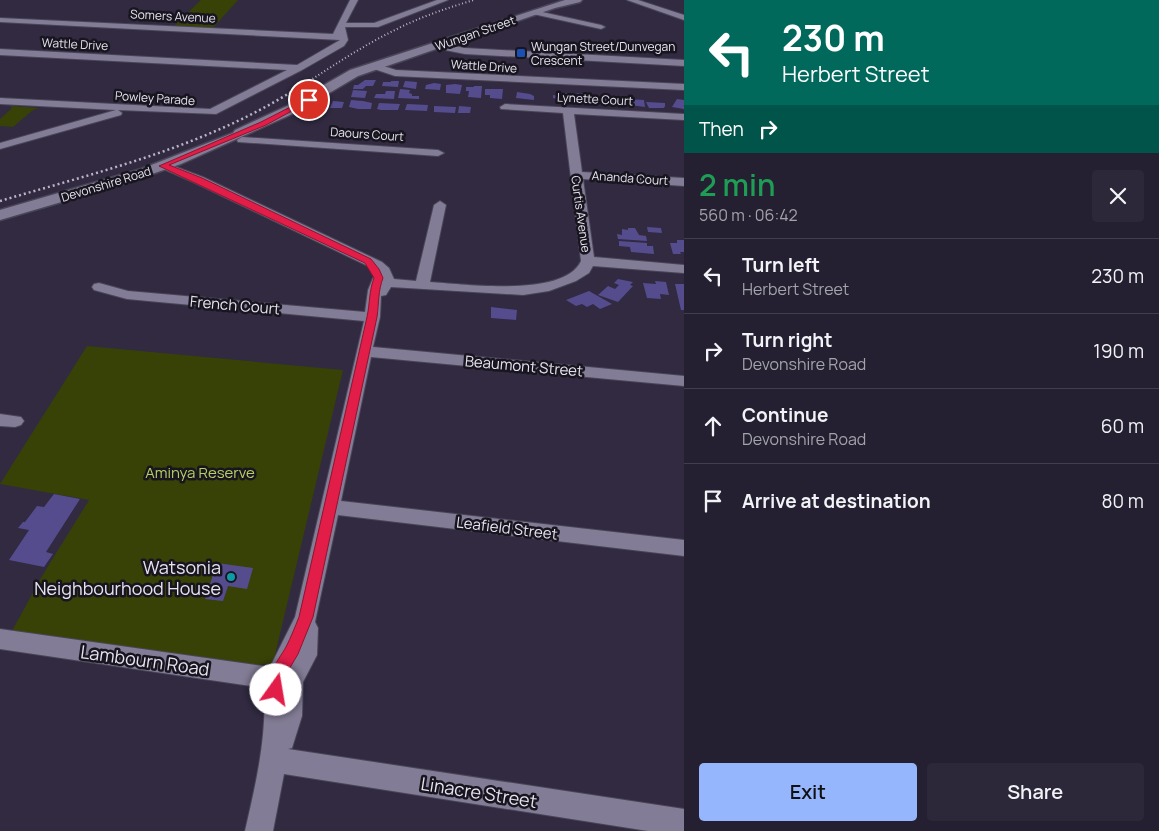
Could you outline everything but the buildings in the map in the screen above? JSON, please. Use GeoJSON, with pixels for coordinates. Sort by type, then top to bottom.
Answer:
{"type":"FeatureCollection","features":[{"type":"Feature","properties":{"kind":"street","name":"Powley Parade"},"geometry":{"type":"LineString","coordinates":[[0,101],[212,112],[299,68],[343,42],[341,32],[354,0]]}},
{"type":"Feature","properties":{"kind":"street","name":"Somers Avenue"},"geometry":{"type":"LineString","coordinates":[[0,20],[341,32],[375,25],[444,0]]}},
{"type":"Feature","properties":{"kind":"street","name":"Wungan Street"},"geometry":{"type":"LineString","coordinates":[[374,66],[577,0]]}},
{"type":"Feature","properties":{"kind":"street"},"geometry":{"type":"LineString","coordinates":[[631,0],[684,18]]}},
{"type":"Feature","properties":{"kind":"street"},"geometry":{"type":"LineString","coordinates":[[536,12],[601,27]]}},
{"type":"Feature","properties":{"kind":"street"},"geometry":{"type":"LineString","coordinates":[[438,46],[465,52],[684,63]]}},
{"type":"Feature","properties":{"kind":"street","name":"Wattle Drive"},"geometry":{"type":"LineString","coordinates":[[0,52],[299,68]]}},
{"type":"Feature","properties":{"kind":"street","name":"Wattle Drive"},"geometry":{"type":"LineString","coordinates":[[374,66],[395,73],[418,75],[684,87]]}},
{"type":"Feature","properties":{"kind":"street","name":"Devonshire Road"},"geometry":{"type":"LineString","coordinates":[[0,215],[97,187],[241,137],[342,79],[374,66]]}},
{"type":"Feature","properties":{"kind":"street","name":"Lynette Court"},"geometry":{"type":"LineString","coordinates":[[504,107],[684,117]]}},
{"type":"Feature","properties":{"kind":"street"},"geometry":{"type":"LineString","coordinates":[[97,118],[113,108]]}},
{"type":"Feature","properties":{"kind":"street"},"geometry":{"type":"LineString","coordinates":[[0,146],[126,108]]}},
{"type":"Feature","properties":{"kind":"street","name":"Curtis Avenue"},"geometry":{"type":"LineString","coordinates":[[384,282],[510,292],[534,290],[555,284],[580,273],[587,266],[588,261],[568,110]]}},
{"type":"Feature","properties":{"kind":"street","name":"Daours Court"},"geometry":{"type":"LineString","coordinates":[[241,137],[265,141],[438,153]]}},
{"type":"Feature","properties":{"kind":"street"},"geometry":{"type":"LineString","coordinates":[[166,164],[368,261],[384,282],[373,310],[306,617],[307,642],[305,655],[284,680],[290,716],[274,760],[259,831]]}},
{"type":"Feature","properties":{"kind":"street","name":"Ananda Court"},"geometry":{"type":"LineString","coordinates":[[576,175],[684,182]]}},
{"type":"Feature","properties":{"kind":"street"},"geometry":{"type":"LineString","coordinates":[[422,285],[440,205]]}},
{"type":"Feature","properties":{"kind":"street"},"geometry":{"type":"LineString","coordinates":[[588,261],[684,269]]}},
{"type":"Feature","properties":{"kind":"street","name":"French Court"},"geometry":{"type":"LineString","coordinates":[[99,287],[127,295],[373,310]]}},
{"type":"Feature","properties":{"kind":"street","name":"Beaumont Street"},"geometry":{"type":"LineString","coordinates":[[364,351],[684,381]]}},
{"type":"Feature","properties":{"kind":"street","name":"Leafield Street"},"geometry":{"type":"LineString","coordinates":[[330,507],[684,548]]}},
{"type":"Feature","properties":{"kind":"street","name":"Lambourn Road"},"geometry":{"type":"LineString","coordinates":[[0,639],[284,680]]}},
{"type":"Feature","properties":{"kind":"street","name":"Linacre Street"},"geometry":{"type":"LineString","coordinates":[[274,760],[684,823]]}},
{"type":"Feature","properties":{"kind":"green space"},"geometry":{"type":"Polygon","coordinates":[[[201,0],[238,0],[213,28],[174,26],[201,0]]]}},
{"type":"Feature","properties":{"kind":"green space"},"geometry":{"type":"Polygon","coordinates":[[[10,106],[39,108],[33,110],[13,127],[0,126],[0,119],[12,108],[10,106]]]}},
{"type":"Feature","properties":{"kind":"green space","name":"Aminya Reserve"},"geometry":{"type":"Polygon","coordinates":[[[87,346],[343,370],[273,663],[259,665],[12,631],[42,576],[89,500],[0,484],[87,346]]]}},
{"type":"Feature","properties":{"kind":"railway"},"geometry":{"type":"LineString","coordinates":[[289,94],[381,37],[434,13],[474,0]]}},
{"type":"Feature","properties":{"kind":"railway"},"geometry":{"type":"LineString","coordinates":[[0,201],[112,168],[186,143],[222,128],[291,92]]}},
{"type":"Feature","properties":{"kind":"place","name":"Wungan Street/Dunvegan Crescent"},"geometry":{"type":"Point","coordinates":[521,53]}},
{"type":"Feature","properties":{"kind":"place","name":"Watsonia Neighbourhood House"},"geometry":{"type":"Point","coordinates":[231,577]}},
{"type":"Feature","properties":{"kind":"route"},"geometry":{"type":"LineString","coordinates":[[276,690],[276,682],[281,669],[297,640],[306,617],[372,317],[373,292],[379,278],[375,269],[368,261],[199,180],[163,166],[210,147],[232,137],[234,134],[264,124],[309,100]]}}]}
